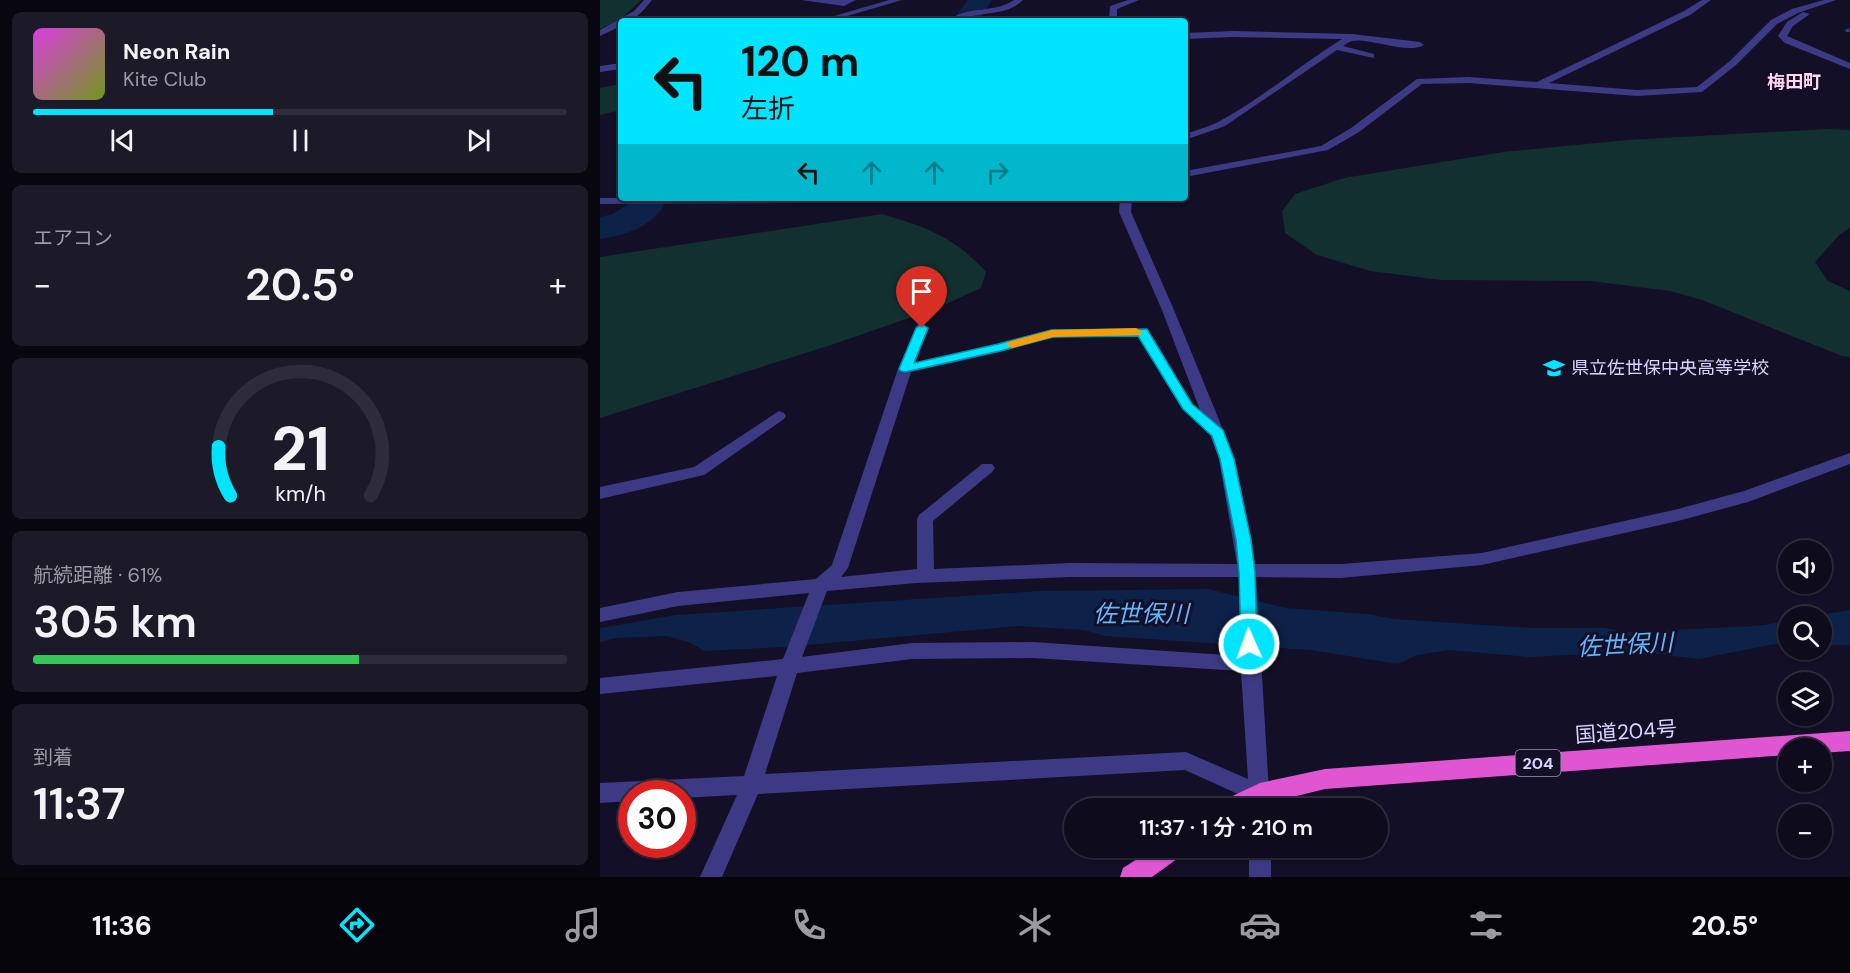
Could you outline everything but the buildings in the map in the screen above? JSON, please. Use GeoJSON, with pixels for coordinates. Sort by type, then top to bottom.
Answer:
{"type":"FeatureCollection","features":[{"type":"Feature","properties":{"kind":"highway","name":"国道204号"},"geometry":{"type":"LineString","coordinates":[[1268,798],[1325,778],[1850,741]]}},
{"type":"Feature","properties":{"kind":"highway"},"geometry":{"type":"LineString","coordinates":[[1132,877],[1159,858]]}},
{"type":"Feature","properties":{"kind":"street"},"geometry":{"type":"LineString","coordinates":[[629,18],[648,0]]}},
{"type":"Feature","properties":{"kind":"street"},"geometry":{"type":"LineString","coordinates":[[805,0],[844,4],[852,0]]}},
{"type":"Feature","properties":{"kind":"street"},"geometry":{"type":"LineString","coordinates":[[832,18],[898,0]]}},
{"type":"Feature","properties":{"kind":"street"},"geometry":{"type":"LineString","coordinates":[[957,18],[968,12],[1004,9],[1019,0]]}},
{"type":"Feature","properties":{"kind":"street"},"geometry":{"type":"LineString","coordinates":[[1113,18],[1113,8],[1135,0]]}},
{"type":"Feature","properties":{"kind":"street"},"geometry":{"type":"LineString","coordinates":[[1537,86],[1687,13],[1707,0]]}},
{"type":"Feature","properties":{"kind":"street"},"geometry":{"type":"LineString","coordinates":[[1804,0],[1817,4]]}},
{"type":"Feature","properties":{"kind":"street"},"geometry":{"type":"LineString","coordinates":[[1188,173],[1324,148],[1355,130],[1420,81],[1469,81],[1637,93],[1699,90],[1733,63],[1774,22],[1795,11],[1832,0]]}},
{"type":"Feature","properties":{"kind":"street"},"geometry":{"type":"LineString","coordinates":[[1817,4],[1790,24],[1782,36],[1788,41],[1850,66]]}},
{"type":"Feature","properties":{"kind":"street"},"geometry":{"type":"LineString","coordinates":[[600,33],[618,24]]}},
{"type":"Feature","properties":{"kind":"street"},"geometry":{"type":"LineString","coordinates":[[1188,36],[1278,34],[1352,37],[1350,38],[1420,45]]}},
{"type":"Feature","properties":{"kind":"street"},"geometry":{"type":"LineString","coordinates":[[1188,136],[1222,124],[1294,77],[1309,63],[1350,38]]}},
{"type":"Feature","properties":{"kind":"street"},"geometry":{"type":"LineString","coordinates":[[1337,47],[1371,56]]}},
{"type":"Feature","properties":{"kind":"street"},"geometry":{"type":"LineString","coordinates":[[600,69],[618,66]]}},
{"type":"Feature","properties":{"kind":"street"},"geometry":{"type":"LineString","coordinates":[[600,201],[618,201]]}},
{"type":"Feature","properties":{"kind":"street"},"geometry":{"type":"LineString","coordinates":[[1126,201],[1125,212],[1227,459],[1247,572],[1249,654],[1260,798]]}},
{"type":"Feature","properties":{"kind":"street"},"geometry":{"type":"LineString","coordinates":[[711,877],[751,786],[790,665],[820,586],[839,568],[905,369],[922,328]]}},
{"type":"Feature","properties":{"kind":"street"},"geometry":{"type":"LineString","coordinates":[[905,369],[1000,348],[1052,333],[1142,332],[1187,406],[1218,434]]}},
{"type":"Feature","properties":{"kind":"street"},"geometry":{"type":"LineString","coordinates":[[600,493],[699,471],[779,416]]}},
{"type":"Feature","properties":{"kind":"street"},"geometry":{"type":"LineString","coordinates":[[600,615],[678,599],[926,575],[1071,570],[1199,569],[1247,572],[1341,572],[1482,559],[1678,515],[1748,496],[1850,458]]}},
{"type":"Feature","properties":{"kind":"street"},"geometry":{"type":"LineString","coordinates":[[926,575],[925,519],[987,468]]}},
{"type":"Feature","properties":{"kind":"street"},"geometry":{"type":"LineString","coordinates":[[600,686],[711,676],[912,651],[1033,650],[1249,654]]}},
{"type":"Feature","properties":{"kind":"street"},"geometry":{"type":"LineString","coordinates":[[600,793],[1186,761],[1254,798]]}},
{"type":"Feature","properties":{"kind":"street"},"geometry":{"type":"LineString","coordinates":[[1260,858],[1260,877]]}},
{"type":"Feature","properties":{"kind":"green space"},"geometry":{"type":"Polygon","coordinates":[[[600,0],[641,0],[622,18],[618,18],[618,20],[600,29],[600,0]]]}},
{"type":"Feature","properties":{"kind":"green space"},"geometry":{"type":"Polygon","coordinates":[[[618,85],[618,111],[600,115],[600,88],[618,85]]]}},
{"type":"Feature","properties":{"kind":"green space"},"geometry":{"type":"Polygon","coordinates":[[[1826,129],[1850,130],[1850,228],[1839,235],[1815,262],[1828,281],[1850,291],[1850,357],[1842,356],[1702,300],[1670,291],[1591,281],[1441,280],[1370,271],[1317,255],[1285,233],[1282,211],[1295,194],[1344,178],[1503,152],[1627,140],[1826,129]]]}},
{"type":"Feature","properties":{"kind":"green space"},"geometry":{"type":"Polygon","coordinates":[[[882,214],[926,229],[962,250],[986,272],[981,288],[935,309],[834,344],[600,418],[600,257],[882,214]]]}},
{"type":"Feature","properties":{"kind":"water","name":"佐世保川"},"geometry":{"type":"Polygon","coordinates":[[[1208,589],[1286,608],[1367,614],[1394,619],[1531,628],[1604,628],[1628,632],[1756,626],[1778,623],[1778,644],[1699,659],[1640,652],[1528,657],[1449,650],[1417,655],[1398,664],[1310,650],[1105,636],[1084,630],[1019,626],[785,647],[704,651],[691,643],[667,636],[616,638],[600,642],[600,628],[676,615],[1040,591],[1208,589]]]}},
{"type":"Feature","properties":{"kind":"water"},"geometry":{"type":"Polygon","coordinates":[[[1850,610],[1850,645],[1832,645],[1832,613],[1850,610]]]}},
{"type":"Feature","properties":{"kind":"waterway"},"geometry":{"type":"LineString","coordinates":[[967,18],[980,0]]}},
{"type":"Feature","properties":{"kind":"waterway"},"geometry":{"type":"LineString","coordinates":[[600,228],[626,222],[647,206]]}},
{"type":"Feature","properties":{"kind":"slow traffic"},"geometry":{"type":"LineString","coordinates":[[1012,344],[1052,333],[1136,332]]}},
{"type":"Feature","properties":{"kind":"place","name":"県立佐世保中央高等学校"},"geometry":{"type":"Point","coordinates":[1554,368]}},
{"type":"Feature","properties":{"kind":"district","name":"梅田町"},"geometry":{"type":"Point","coordinates":[1794,82]}},
{"type":"Feature","properties":{"kind":"route"},"geometry":{"type":"LineString","coordinates":[[922,328],[905,369],[1000,348],[1052,333],[1142,332],[1187,406],[1218,434],[1227,459],[1247,572],[1249,644]]}}]}
